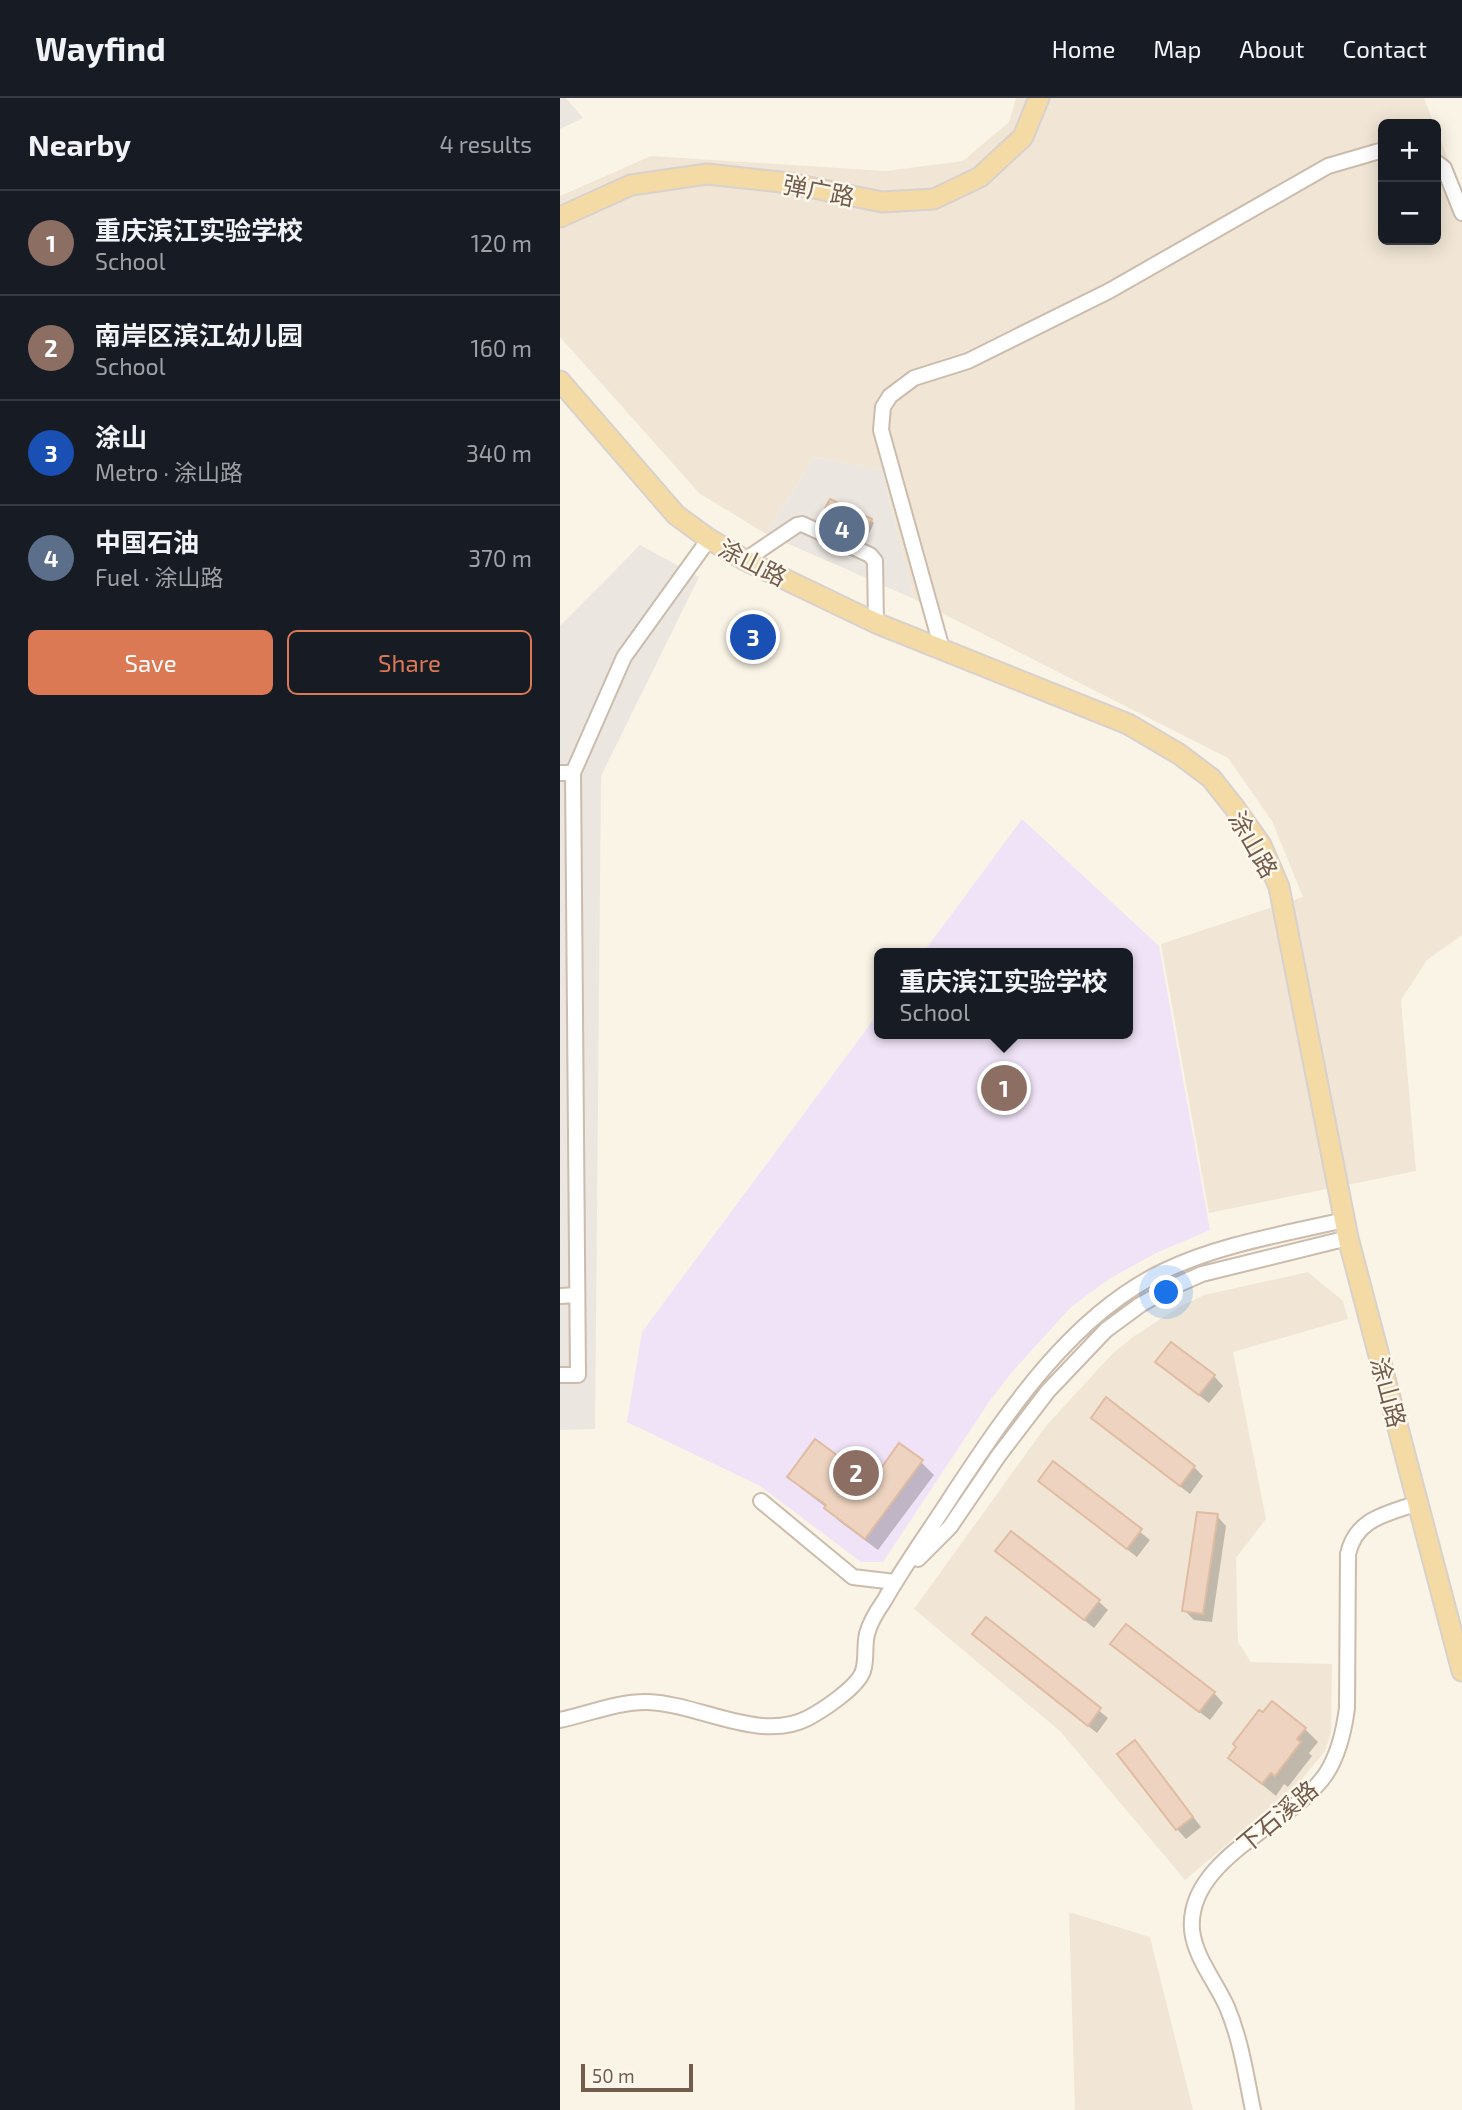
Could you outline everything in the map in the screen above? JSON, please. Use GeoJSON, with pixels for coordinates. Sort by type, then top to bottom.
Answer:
{"type":"FeatureCollection","features":[{"type":"Feature","properties":{"kind":"main road","name":"弹广路"},"geometry":{"type":"LineString","coordinates":[[560,217],[631,185],[707,174],[789,183],[882,202],[934,199],[980,177],[1023,137],[1040,98]]}},
{"type":"Feature","properties":{"kind":"main road","name":"涂山路"},"geometry":{"type":"LineString","coordinates":[[560,381],[676,515],[709,539],[745,560],[876,623],[1128,724],[1179,754],[1210,778],[1261,845],[1279,887],[1346,1229],[1462,1671]]}},
{"type":"Feature","properties":{"kind":"street"},"geometry":{"type":"LineString","coordinates":[[942,649],[881,430],[883,407],[890,396],[914,378],[968,361],[1109,291],[1328,166],[1378,151]]}},
{"type":"Feature","properties":{"kind":"street"},"geometry":{"type":"LineString","coordinates":[[1441,166],[1462,213]]}},
{"type":"Feature","properties":{"kind":"street"},"geometry":{"type":"LineString","coordinates":[[745,560],[802,524],[870,555],[875,561],[876,623]]}},
{"type":"Feature","properties":{"kind":"street"},"geometry":{"type":"LineString","coordinates":[[560,1375],[578,1375],[567,773],[624,657],[709,539]]}},
{"type":"Feature","properties":{"kind":"street"},"geometry":{"type":"LineString","coordinates":[[560,1720],[644,1702],[685,1707],[766,1728],[782,1728],[811,1717],[859,1679],[864,1663],[867,1632],[895,1582],[950,1527],[999,1455],[1048,1391],[1106,1331],[1140,1305],[1170,1287],[1202,1274],[1346,1229]]}},
{"type":"Feature","properties":{"kind":"street"},"geometry":{"type":"LineString","coordinates":[[560,1296],[577,1296]]}},
{"type":"Feature","properties":{"kind":"street"},"geometry":{"type":"LineString","coordinates":[[761,1501],[853,1577],[895,1582]]}},
{"type":"Feature","properties":{"kind":"street","name":"下石溪路"},"geometry":{"type":"LineString","coordinates":[[1253,2110],[1237,2035],[1227,2007],[1195,1946],[1192,1928],[1194,1908],[1216,1869],[1311,1790],[1326,1774],[1338,1751],[1346,1719],[1348,1554],[1351,1542],[1356,1533],[1375,1519],[1418,1503]]}},
{"type":"Feature","properties":{"kind":"shaded area"},"geometry":{"type":"Polygon","coordinates":[[[560,98],[566,98],[583,118],[560,129],[560,98]]]}},
{"type":"Feature","properties":{"kind":"shaded area"},"geometry":{"type":"Polygon","coordinates":[[[1016,98],[1424,98],[1432,119],[1378,119],[1378,245],[1441,245],[1441,141],[1462,204],[1462,935],[1427,960],[1401,1000],[1416,1171],[1209,1213],[1161,944],[1303,897],[1272,821],[1228,758],[914,599],[882,470],[814,457],[766,534],[699,493],[560,337],[560,196],[651,156],[886,171],[963,161],[1009,122],[1016,98]]]}},
{"type":"Feature","properties":{"kind":"shaded area"},"geometry":{"type":"Polygon","coordinates":[[[814,457],[882,470],[914,599],[766,534],[814,457]]]}},
{"type":"Feature","properties":{"kind":"shaded area"},"geometry":{"type":"Polygon","coordinates":[[[640,545],[699,577],[601,776],[595,1429],[560,1430],[560,626],[640,545]]]}},
{"type":"Feature","properties":{"kind":"shaded area"},"geometry":{"type":"Polygon","coordinates":[[[1022,819],[1159,946],[1210,1230],[1156,1253],[1109,1279],[1071,1307],[1012,1372],[989,1402],[883,1562],[861,1562],[760,1486],[627,1422],[642,1332],[874,1019],[874,1039],[1133,1039],[1133,948],[927,948],[1022,819]]]}},
{"type":"Feature","properties":{"kind":"shaded area"},"geometry":{"type":"Polygon","coordinates":[[[1308,1272],[1343,1301],[1348,1319],[1233,1352],[1266,1519],[1236,1558],[1238,1642],[1251,1662],[1332,1664],[1331,1733],[1325,1751],[1297,1785],[1185,1880],[1060,1731],[914,1609],[1046,1426],[1113,1353],[1179,1307],[1204,1295],[1308,1272]]]}},
{"type":"Feature","properties":{"kind":"shaded area"},"geometry":{"type":"Polygon","coordinates":[[[1069,1912],[1150,1937],[1193,2110],[1075,2110],[1069,1912]]]}},
{"type":"Feature","properties":{"kind":"building"},"geometry":{"type":"Polygon","coordinates":[[[830,499],[872,519],[862,541],[819,521],[830,499]]]}},
{"type":"Feature","properties":{"kind":"building"},"geometry":{"type":"Polygon","coordinates":[[[1171,1342],[1215,1375],[1199,1395],[1155,1362],[1171,1342]]]}},
{"type":"Feature","properties":{"kind":"building"},"geometry":{"type":"Polygon","coordinates":[[[1106,1397],[1195,1466],[1180,1486],[1091,1418],[1106,1397]]]}},
{"type":"Feature","properties":{"kind":"building"},"geometry":{"type":"Polygon","coordinates":[[[815,1439],[872,1481],[899,1443],[923,1460],[865,1539],[824,1508],[826,1505],[787,1477],[815,1439]]]}},
{"type":"Feature","properties":{"kind":"building"},"geometry":{"type":"Polygon","coordinates":[[[1053,1461],[1142,1529],[1127,1549],[1038,1481],[1053,1461]]]}},
{"type":"Feature","properties":{"kind":"building"},"geometry":{"type":"Polygon","coordinates":[[[1197,1512],[1218,1514],[1203,1614],[1182,1611],[1197,1512]]]}},
{"type":"Feature","properties":{"kind":"building"},"geometry":{"type":"Polygon","coordinates":[[[1011,1531],[1100,1600],[1084,1620],[995,1551],[1011,1531]]]}},
{"type":"Feature","properties":{"kind":"building"},"geometry":{"type":"Polygon","coordinates":[[[986,1617],[1101,1708],[1088,1726],[972,1634],[986,1617]]]}},
{"type":"Feature","properties":{"kind":"building"},"geometry":{"type":"Polygon","coordinates":[[[1126,1624],[1215,1692],[1199,1712],[1110,1644],[1126,1624]]]}},
{"type":"Feature","properties":{"kind":"building"},"geometry":{"type":"Polygon","coordinates":[[[1272,1701],[1306,1728],[1297,1739],[1301,1742],[1275,1776],[1271,1773],[1262,1784],[1228,1758],[1236,1747],[1233,1744],[1259,1710],[1263,1712],[1272,1701]]]}},
{"type":"Feature","properties":{"kind":"building"},"geometry":{"type":"Polygon","coordinates":[[[1135,1740],[1193,1817],[1176,1830],[1117,1754],[1135,1740]]]}},
{"type":"Feature","properties":{"kind":"place","name":"中国石油"},"geometry":{"type":"Point","coordinates":[842,529]}},
{"type":"Feature","properties":{"kind":"place","name":"涂山"},"geometry":{"type":"Point","coordinates":[753,637]}},
{"type":"Feature","properties":{"kind":"place","name":"重庆滨江实验学校"},"geometry":{"type":"Point","coordinates":[1004,1088]}},
{"type":"Feature","properties":{"kind":"place","name":"南岸区滨江幼儿园"},"geometry":{"type":"Point","coordinates":[856,1473]}}]}
